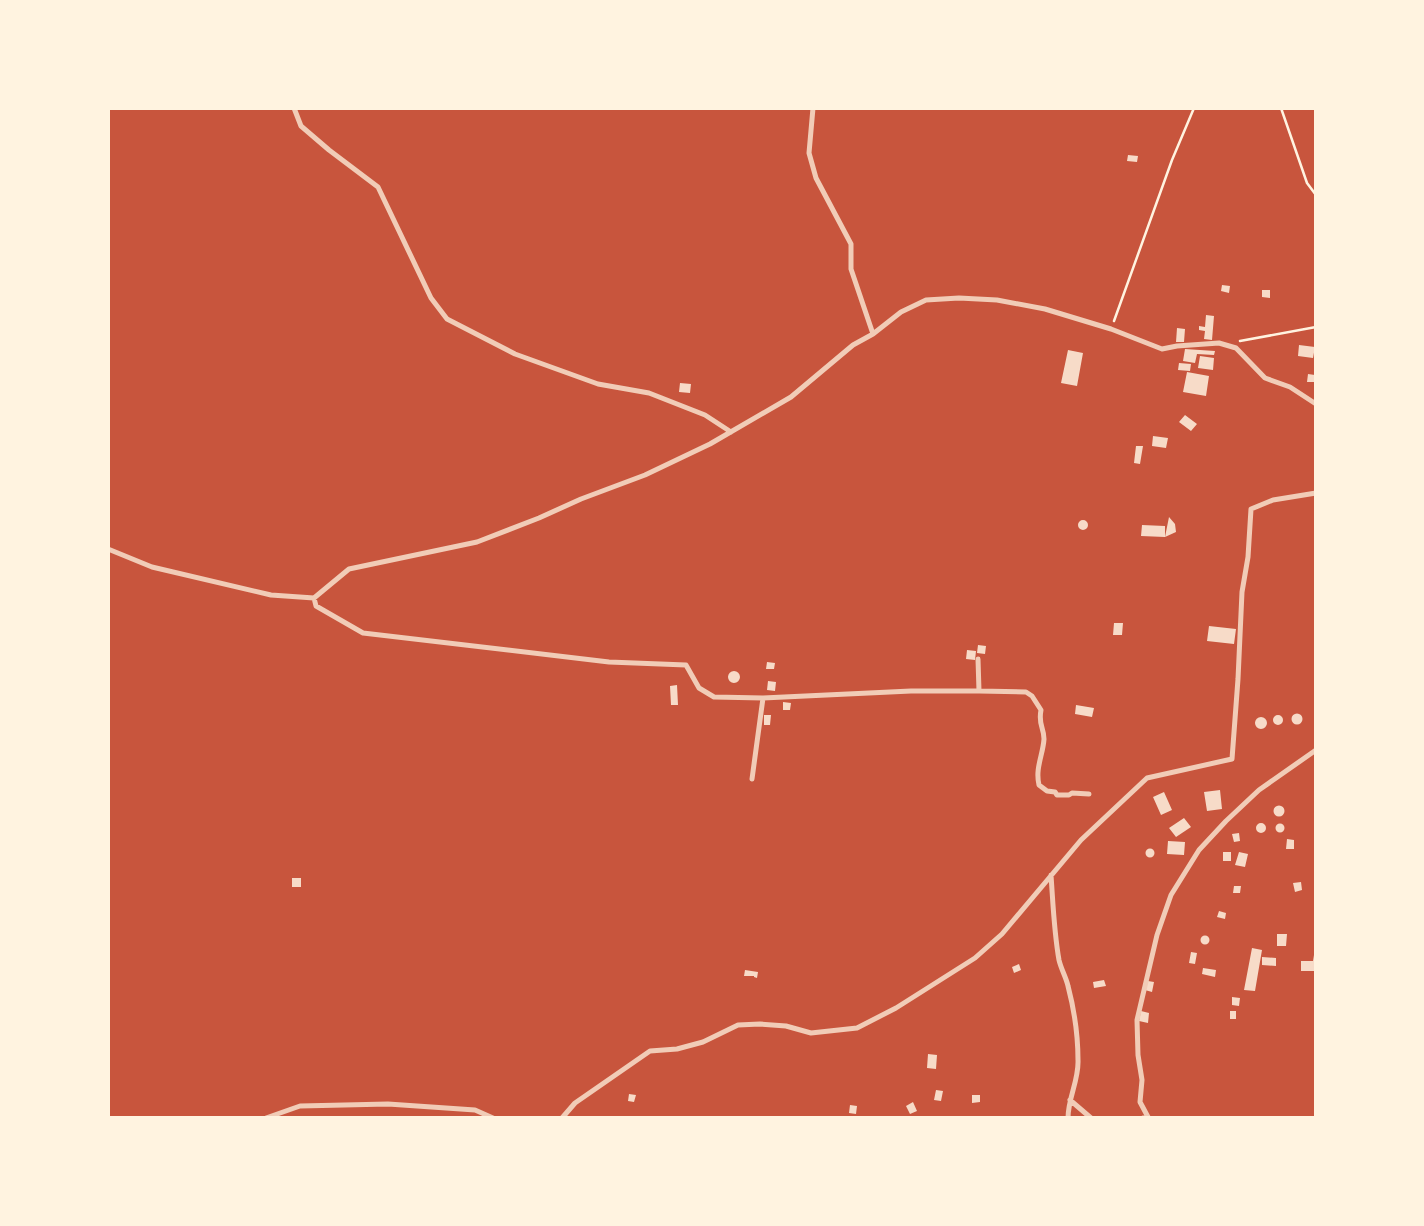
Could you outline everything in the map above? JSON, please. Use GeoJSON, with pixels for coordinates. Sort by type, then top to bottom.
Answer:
{"type":"FeatureCollection","features":[{"type":"Feature","properties":{"kind":"street"},"geometry":{"type":"LineString","coordinates":[[294,108],[301,126],[378,187],[430,299],[447,319],[515,354],[598,384],[649,393],[705,415],[731,432]]}},
{"type":"Feature","properties":{"kind":"street"},"geometry":{"type":"LineString","coordinates":[[813,108],[809,153],[816,178],[852,244],[851,269],[873,334]]}},
{"type":"Feature","properties":{"kind":"street"},"geometry":{"type":"LineString","coordinates":[[108,549],[152,567],[271,595],[314,598],[349,569],[477,542],[645,475],[710,444],[791,397],[853,345],[873,334],[901,312],[926,300],[997,300],[1045,309],[1111,329],[1162,349],[1219,343],[1236,348],[1265,378],[1290,387],[1315,404]]}},
{"type":"Feature","properties":{"kind":"street"},"geometry":{"type":"LineString","coordinates":[[562,1118],[575,1104],[650,1051],[677,1049],[703,1042],[738,1025],[786,1026],[811,1032],[857,1028],[896,1008],[975,958],[1002,934],[1081,840],[1147,778],[1232,759],[1251,509],[1273,500],[1315,493]]}},
{"type":"Feature","properties":{"kind":"street"},"geometry":{"type":"LineString","coordinates":[[314,598],[316,606],[363,634],[609,662],[686,666],[699,688],[714,697],[763,698],[911,691],[1026,692],[1041,710],[1039,720],[1044,737],[1037,770],[1039,785],[1057,795],[1089,794]]}},
{"type":"Feature","properties":{"kind":"street"},"geometry":{"type":"LineString","coordinates":[[978,659],[979,691]]}},
{"type":"Feature","properties":{"kind":"street"},"geometry":{"type":"LineString","coordinates":[[752,779],[763,698]]}},
{"type":"Feature","properties":{"kind":"street"},"geometry":{"type":"LineString","coordinates":[[1143,1118],[1148,1117],[1140,1102],[1142,1080],[1137,1020],[1157,935],[1171,895],[1199,850],[1226,821],[1259,790],[1315,750]]}},
{"type":"Feature","properties":{"kind":"street"},"geometry":{"type":"LineString","coordinates":[[1051,875],[1055,934],[1060,964],[1072,1003],[1079,1062],[1068,1107],[1068,1118]]}},
{"type":"Feature","properties":{"kind":"street"},"geometry":{"type":"LineString","coordinates":[[1070,1100],[1091,1118]]}},
{"type":"Feature","properties":{"kind":"street"},"geometry":{"type":"LineString","coordinates":[[267,1118],[300,1106],[388,1104],[475,1110],[493,1118]]}},
{"type":"Feature","properties":{"kind":"path"},"geometry":{"type":"LineString","coordinates":[[1111,329],[1172,160],[1194,108]]}},
{"type":"Feature","properties":{"kind":"path"},"geometry":{"type":"LineString","coordinates":[[1281,108],[1307,183],[1314,188],[1315,195]]}},
{"type":"Feature","properties":{"kind":"path"},"geometry":{"type":"LineString","coordinates":[[1239,341],[1315,327]]}},
{"type":"Feature","properties":{"kind":"building"},"geometry":{"type":"Polygon","coordinates":[[[1128,155],[1138,156],[1137,162],[1127,161],[1128,155]]]}},
{"type":"Feature","properties":{"kind":"building"},"geometry":{"type":"Polygon","coordinates":[[[1222,285],[1230,286],[1229,293],[1221,291],[1222,285]]]}},
{"type":"Feature","properties":{"kind":"building"},"geometry":{"type":"Polygon","coordinates":[[[1262,290],[1270,290],[1270,298],[1262,297],[1262,290]]]}},
{"type":"Feature","properties":{"kind":"building"},"geometry":{"type":"Polygon","coordinates":[[[1206,315],[1214,316],[1212,340],[1204,339],[1205,331],[1199,330],[1199,326],[1205,327],[1206,315]]]}},
{"type":"Feature","properties":{"kind":"building"},"geometry":{"type":"Polygon","coordinates":[[[1177,328],[1185,329],[1184,342],[1176,342],[1177,328]]]}},
{"type":"Feature","properties":{"kind":"building"},"geometry":{"type":"Polygon","coordinates":[[[1299,345],[1315,347],[1313,358],[1298,356],[1299,345]]]}},
{"type":"Feature","properties":{"kind":"building"},"geometry":{"type":"Polygon","coordinates":[[[1185,349],[1215,351],[1214,355],[1197,354],[1195,363],[1183,361],[1185,349]]]}},
{"type":"Feature","properties":{"kind":"building"},"geometry":{"type":"Polygon","coordinates":[[[1068,350],[1083,353],[1077,386],[1061,383],[1068,350]]]}},
{"type":"Feature","properties":{"kind":"building"},"geometry":{"type":"Polygon","coordinates":[[[1200,356],[1214,358],[1213,370],[1198,368],[1200,356]]]}},
{"type":"Feature","properties":{"kind":"building"},"geometry":{"type":"Polygon","coordinates":[[[1179,363],[1191,364],[1190,371],[1178,370],[1179,363]]]}},
{"type":"Feature","properties":{"kind":"building"},"geometry":{"type":"Polygon","coordinates":[[[1187,372],[1209,376],[1206,396],[1183,392],[1187,372]]]}},
{"type":"Feature","properties":{"kind":"building"},"geometry":{"type":"Polygon","coordinates":[[[1308,374],[1315,375],[1314,382],[1307,382],[1308,374]]]}},
{"type":"Feature","properties":{"kind":"building"},"geometry":{"type":"Polygon","coordinates":[[[680,383],[691,384],[690,393],[679,392],[680,383]]]}},
{"type":"Feature","properties":{"kind":"building"},"geometry":{"type":"Polygon","coordinates":[[[1185,415],[1197,424],[1191,431],[1179,422],[1185,415]]]}},
{"type":"Feature","properties":{"kind":"building"},"geometry":{"type":"Polygon","coordinates":[[[1153,436],[1168,438],[1166,448],[1152,446],[1153,436]]]}},
{"type":"Feature","properties":{"kind":"building"},"geometry":{"type":"Polygon","coordinates":[[[1136,446],[1143,446],[1140,464],[1134,463],[1136,446]]]}},
{"type":"Feature","properties":{"kind":"building"},"geometry":{"type":"Polygon","coordinates":[[[1169,517],[1175,524],[1176,532],[1165,537],[1169,517]]]}},
{"type":"Feature","properties":{"kind":"building"},"geometry":{"type":"Polygon","coordinates":[[[1083,520],[1088,525],[1083,530],[1078,525],[1083,520]]]}},
{"type":"Feature","properties":{"kind":"building"},"geometry":{"type":"Polygon","coordinates":[[[1142,525],[1165,526],[1165,537],[1141,536],[1142,525]]]}},
{"type":"Feature","properties":{"kind":"building"},"geometry":{"type":"Polygon","coordinates":[[[1114,623],[1123,623],[1122,635],[1113,635],[1114,623]]]}},
{"type":"Feature","properties":{"kind":"building"},"geometry":{"type":"Polygon","coordinates":[[[1209,626],[1236,629],[1234,644],[1207,641],[1209,626]]]}},
{"type":"Feature","properties":{"kind":"building"},"geometry":{"type":"Polygon","coordinates":[[[978,645],[986,646],[985,654],[977,653],[978,645]]]}},
{"type":"Feature","properties":{"kind":"building"},"geometry":{"type":"Polygon","coordinates":[[[967,650],[976,651],[975,660],[966,659],[967,650]]]}},
{"type":"Feature","properties":{"kind":"building"},"geometry":{"type":"Polygon","coordinates":[[[767,662],[775,663],[774,669],[766,669],[767,662]]]}},
{"type":"Feature","properties":{"kind":"building"},"geometry":{"type":"Polygon","coordinates":[[[734,671],[740,677],[734,683],[728,677],[734,671]]]}},
{"type":"Feature","properties":{"kind":"building"},"geometry":{"type":"Polygon","coordinates":[[[768,681],[776,682],[775,691],[767,690],[768,681]]]}},
{"type":"Feature","properties":{"kind":"building"},"geometry":{"type":"Polygon","coordinates":[[[677,685],[678,705],[671,705],[670,686],[677,685]]]}},
{"type":"Feature","properties":{"kind":"building"},"geometry":{"type":"Polygon","coordinates":[[[783,702],[791,703],[790,710],[783,710],[783,702]]]}},
{"type":"Feature","properties":{"kind":"building"},"geometry":{"type":"Polygon","coordinates":[[[1076,705],[1094,708],[1092,717],[1075,714],[1076,705]]]}},
{"type":"Feature","properties":{"kind":"building"},"geometry":{"type":"Polygon","coordinates":[[[1297,714],[1301,715],[1301,723],[1297,724],[1293,723],[1292,719],[1293,715],[1297,714]]]}},
{"type":"Feature","properties":{"kind":"building"},"geometry":{"type":"Polygon","coordinates":[[[764,715],[771,715],[770,725],[764,725],[764,715]]]}},
{"type":"Feature","properties":{"kind":"building"},"geometry":{"type":"Polygon","coordinates":[[[1278,715],[1282,716],[1282,724],[1278,725],[1274,724],[1273,720],[1274,716],[1278,715]]]}},
{"type":"Feature","properties":{"kind":"building"},"geometry":{"type":"Polygon","coordinates":[[[1261,717],[1267,723],[1261,729],[1255,723],[1261,717]]]}},
{"type":"Feature","properties":{"kind":"building"},"geometry":{"type":"Polygon","coordinates":[[[1220,790],[1222,809],[1207,811],[1204,792],[1220,790]]]}},
{"type":"Feature","properties":{"kind":"building"},"geometry":{"type":"Polygon","coordinates":[[[1164,792],[1172,810],[1161,815],[1153,797],[1164,792]]]}},
{"type":"Feature","properties":{"kind":"building"},"geometry":{"type":"Polygon","coordinates":[[[1279,805],[1285,811],[1279,817],[1273,811],[1279,805]]]}},
{"type":"Feature","properties":{"kind":"building"},"geometry":{"type":"Polygon","coordinates":[[[1184,818],[1191,827],[1176,837],[1169,828],[1184,818]]]}},
{"type":"Feature","properties":{"kind":"building"},"geometry":{"type":"Polygon","coordinates":[[[1261,823],[1266,828],[1261,833],[1256,828],[1261,823]]]}},
{"type":"Feature","properties":{"kind":"building"},"geometry":{"type":"Polygon","coordinates":[[[1280,823],[1285,828],[1280,833],[1275,828],[1280,823]]]}},
{"type":"Feature","properties":{"kind":"building"},"geometry":{"type":"Polygon","coordinates":[[[1239,833],[1240,841],[1234,842],[1232,834],[1239,833]]]}},
{"type":"Feature","properties":{"kind":"building"},"geometry":{"type":"Polygon","coordinates":[[[1287,839],[1294,840],[1294,849],[1286,849],[1287,839]]]}},
{"type":"Feature","properties":{"kind":"building"},"geometry":{"type":"Polygon","coordinates":[[[1168,841],[1185,842],[1184,855],[1167,854],[1168,841]]]}},
{"type":"Feature","properties":{"kind":"building"},"geometry":{"type":"Polygon","coordinates":[[[1150,848],[1155,853],[1150,858],[1145,853],[1150,848]]]}},
{"type":"Feature","properties":{"kind":"building"},"geometry":{"type":"Polygon","coordinates":[[[1223,852],[1231,852],[1231,861],[1223,861],[1223,852]]]}},
{"type":"Feature","properties":{"kind":"building"},"geometry":{"type":"Polygon","coordinates":[[[1239,852],[1248,854],[1245,867],[1235,865],[1239,852]]]}},
{"type":"Feature","properties":{"kind":"building"},"geometry":{"type":"Polygon","coordinates":[[[292,878],[301,878],[301,887],[292,887],[292,878]]]}},
{"type":"Feature","properties":{"kind":"building"},"geometry":{"type":"Polygon","coordinates":[[[1301,882],[1302,890],[1295,892],[1293,883],[1301,882]]]}},
{"type":"Feature","properties":{"kind":"building"},"geometry":{"type":"Polygon","coordinates":[[[1234,886],[1241,886],[1240,893],[1233,893],[1234,886]]]}},
{"type":"Feature","properties":{"kind":"building"},"geometry":{"type":"Polygon","coordinates":[[[1219,911],[1226,913],[1225,919],[1217,917],[1219,911]]]}},
{"type":"Feature","properties":{"kind":"building"},"geometry":{"type":"Polygon","coordinates":[[[1277,934],[1287,934],[1286,946],[1277,946],[1277,934]]]}},
{"type":"Feature","properties":{"kind":"building"},"geometry":{"type":"Polygon","coordinates":[[[1205,935],[1210,940],[1205,945],[1200,940],[1205,935]]]}},
{"type":"Feature","properties":{"kind":"building"},"geometry":{"type":"Polygon","coordinates":[[[1252,948],[1262,950],[1255,991],[1244,990],[1252,948]]]}},
{"type":"Feature","properties":{"kind":"building"},"geometry":{"type":"Polygon","coordinates":[[[1191,952],[1197,953],[1195,964],[1189,963],[1191,952]]]}},
{"type":"Feature","properties":{"kind":"building"},"geometry":{"type":"Polygon","coordinates":[[[1314,955],[1314,971],[1301,971],[1301,961],[1313,961],[1314,955]]]}},
{"type":"Feature","properties":{"kind":"building"},"geometry":{"type":"Polygon","coordinates":[[[1262,957],[1276,958],[1276,966],[1262,965],[1262,957]]]}},
{"type":"Feature","properties":{"kind":"building"},"geometry":{"type":"Polygon","coordinates":[[[1019,964],[1021,970],[1014,973],[1012,967],[1019,964]]]}},
{"type":"Feature","properties":{"kind":"building"},"geometry":{"type":"Polygon","coordinates":[[[1203,968],[1216,970],[1215,977],[1202,974],[1203,968]]]}},
{"type":"Feature","properties":{"kind":"building"},"geometry":{"type":"Polygon","coordinates":[[[745,970],[758,972],[757,978],[744,976],[745,970]]]}},
{"type":"Feature","properties":{"kind":"building"},"geometry":{"type":"Polygon","coordinates":[[[1104,980],[1106,986],[1094,988],[1093,982],[1104,980]]]}},
{"type":"Feature","properties":{"kind":"building"},"geometry":{"type":"Polygon","coordinates":[[[1148,981],[1154,982],[1152,992],[1145,990],[1148,981]]]}},
{"type":"Feature","properties":{"kind":"building"},"geometry":{"type":"Polygon","coordinates":[[[1232,997],[1240,998],[1239,1006],[1232,1005],[1232,997]]]}},
{"type":"Feature","properties":{"kind":"building"},"geometry":{"type":"Polygon","coordinates":[[[1141,1011],[1149,1013],[1148,1023],[1139,1021],[1141,1011]]]}},
{"type":"Feature","properties":{"kind":"building"},"geometry":{"type":"Polygon","coordinates":[[[1230,1011],[1236,1011],[1236,1019],[1230,1019],[1230,1011]]]}},
{"type":"Feature","properties":{"kind":"building"},"geometry":{"type":"Polygon","coordinates":[[[928,1054],[937,1055],[936,1069],[927,1068],[928,1054]]]}},
{"type":"Feature","properties":{"kind":"building"},"geometry":{"type":"Polygon","coordinates":[[[936,1090],[943,1091],[941,1101],[934,1100],[936,1090]]]}},
{"type":"Feature","properties":{"kind":"building"},"geometry":{"type":"Polygon","coordinates":[[[629,1094],[636,1095],[634,1102],[628,1101],[629,1094]]]}},
{"type":"Feature","properties":{"kind":"building"},"geometry":{"type":"Polygon","coordinates":[[[972,1095],[980,1095],[980,1102],[972,1103],[972,1095]]]}},
{"type":"Feature","properties":{"kind":"building"},"geometry":{"type":"Polygon","coordinates":[[[913,1102],[917,1111],[910,1114],[906,1106],[913,1102]]]}},
{"type":"Feature","properties":{"kind":"building"},"geometry":{"type":"Polygon","coordinates":[[[850,1105],[857,1106],[856,1114],[849,1113],[850,1105]]]}}]}
